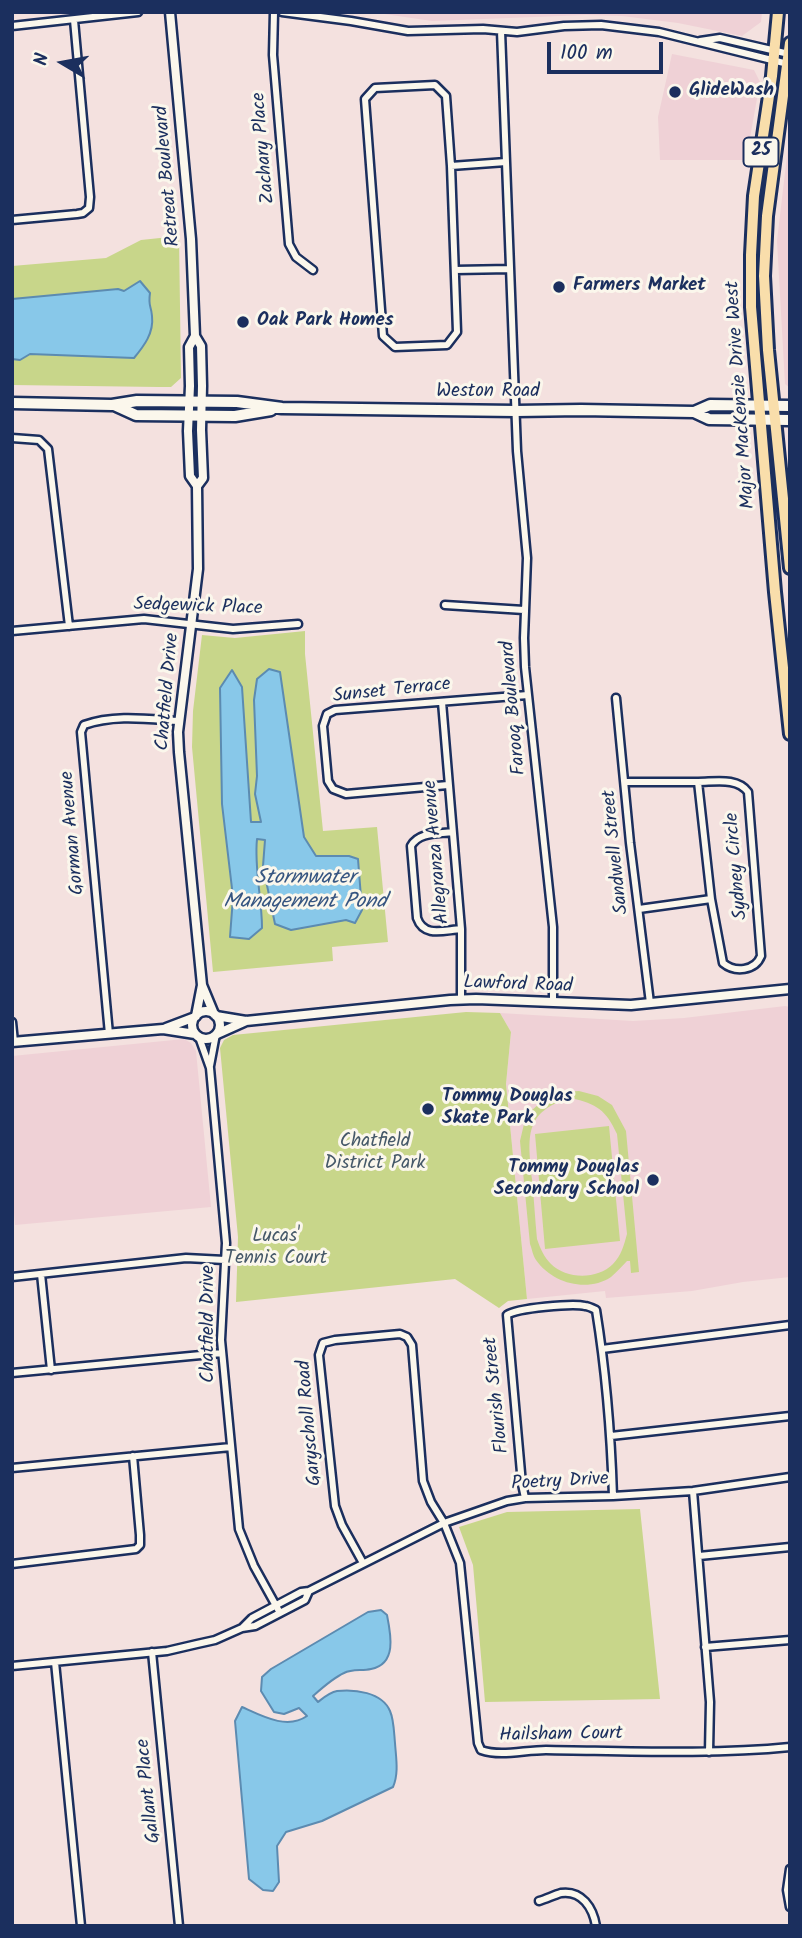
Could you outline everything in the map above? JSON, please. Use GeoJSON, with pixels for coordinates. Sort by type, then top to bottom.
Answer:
{"type":"FeatureCollection","features":[{"type":"Feature","properties":{"kind":"main road","name":"Major MacKenzie Drive West"},"geometry":{"type":"LineString","coordinates":[[778,12],[754,196],[751,307],[790,734]]}},
{"type":"Feature","properties":{"kind":"main road","name":"Major MacKenzie Drive West"},"geometry":{"type":"LineString","coordinates":[[789,56],[765,235],[765,307],[790,568]]}},
{"type":"Feature","properties":{"kind":"main road","name":"Weston Road"},"geometry":{"type":"LineString","coordinates":[[12,403],[112,405],[137,401],[202,401],[282,408],[694,412],[709,419],[790,420]]}},
{"type":"Feature","properties":{"kind":"main road","name":"Weston Road"},"geometry":{"type":"LineString","coordinates":[[112,405],[136,415],[235,416],[282,408]]}},
{"type":"Feature","properties":{"kind":"main road","name":"Weston Road"},"geometry":{"type":"LineString","coordinates":[[694,412],[710,405],[790,406]]}},
{"type":"Feature","properties":{"kind":"street"},"geometry":{"type":"LineString","coordinates":[[12,26],[138,12]]}},
{"type":"Feature","properties":{"kind":"street","name":"Retreat Boulevard"},"geometry":{"type":"LineString","coordinates":[[170,12],[191,239],[195,336],[201,346],[201,415]]}},
{"type":"Feature","properties":{"kind":"street","name":"Zachary Place"},"geometry":{"type":"LineString","coordinates":[[274,12],[272,45],[289,244],[296,257],[313,270]]}},
{"type":"Feature","properties":{"kind":"street"},"geometry":{"type":"LineString","coordinates":[[282,12],[408,31],[484,29],[517,32],[601,25],[659,32],[718,48],[789,56]]}},
{"type":"Feature","properties":{"kind":"street"},"geometry":{"type":"LineString","coordinates":[[12,220],[83,213],[89,208],[74,20]]}},
{"type":"Feature","properties":{"kind":"street","name":"Farooq Boulevard"},"geometry":{"type":"LineString","coordinates":[[500,31],[517,451],[527,558],[524,638],[553,927],[554,1002]]}},
{"type":"Feature","properties":{"kind":"street"},"geometry":{"type":"LineString","coordinates":[[698,41],[720,38],[774,56],[789,56]]}},
{"type":"Feature","properties":{"kind":"street"},"geometry":{"type":"LineString","coordinates":[[435,85],[446,96],[451,166],[457,332],[447,345],[395,347],[383,337],[365,99],[375,88],[435,85]]}},
{"type":"Feature","properties":{"kind":"street"},"geometry":{"type":"LineString","coordinates":[[451,166],[506,162]]}},
{"type":"Feature","properties":{"kind":"street"},"geometry":{"type":"LineString","coordinates":[[455,270],[510,269]]}},
{"type":"Feature","properties":{"kind":"street","name":"Retreat Boulevard"},"geometry":{"type":"LineString","coordinates":[[190,401],[189,346],[195,336]]}},
{"type":"Feature","properties":{"kind":"street","name":"Chatfield Drive"},"geometry":{"type":"LineString","coordinates":[[190,401],[190,476],[197,486],[199,548],[179,721],[178,752],[202,985],[215,1015]]}},
{"type":"Feature","properties":{"kind":"street","name":"Chatfield Drive"},"geometry":{"type":"LineString","coordinates":[[197,486],[203,478],[201,415]]}},
{"type":"Feature","properties":{"kind":"street"},"geometry":{"type":"LineString","coordinates":[[12,438],[39,440],[48,449],[69,626]]}},
{"type":"Feature","properties":{"kind":"street"},"geometry":{"type":"LineString","coordinates":[[445,606],[524,610]]}},
{"type":"Feature","properties":{"kind":"street","name":"Sedgewick Place"},"geometry":{"type":"LineString","coordinates":[[12,631],[144,619],[233,629],[298,624]]}},
{"type":"Feature","properties":{"kind":"street","name":"Sunset Terrace"},"geometry":{"type":"LineString","coordinates":[[448,785],[346,794],[333,789],[328,781],[323,726],[327,714],[335,710],[528,695]]}},
{"type":"Feature","properties":{"kind":"street","name":"Sandwell Street"},"geometry":{"type":"LineString","coordinates":[[616,698],[649,1003]]}},
{"type":"Feature","properties":{"kind":"street","name":"Allegranza Avenue"},"geometry":{"type":"LineString","coordinates":[[442,702],[461,929],[461,1000]]}},
{"type":"Feature","properties":{"kind":"street","name":"Gorman Avenue"},"geometry":{"type":"LineString","coordinates":[[109,1034],[80,732],[84,725],[91,722],[137,718],[179,721]]}},
{"type":"Feature","properties":{"kind":"street"},"geometry":{"type":"LineString","coordinates":[[625,782],[698,782]]}},
{"type":"Feature","properties":{"kind":"street","name":"Sydney Circle"},"geometry":{"type":"LineString","coordinates":[[698,782],[734,782],[742,785],[748,792],[761,956],[755,966],[735,970],[723,963],[711,899],[698,782]]}},
{"type":"Feature","properties":{"kind":"street"},"geometry":{"type":"LineString","coordinates":[[452,832],[421,836],[411,846],[417,918],[421,927],[428,931],[461,929]]}},
{"type":"Feature","properties":{"kind":"street","name":"Sydney Circle"},"geometry":{"type":"LineString","coordinates":[[639,909],[711,899]]}},
{"type":"Feature","properties":{"kind":"street","name":"Chatfield Drive"},"geometry":{"type":"LineString","coordinates":[[195,1016],[202,985]]}},
{"type":"Feature","properties":{"kind":"street","name":"Lawford Road"},"geometry":{"type":"LineString","coordinates":[[215,1015],[246,1021],[461,1000],[617,1005],[790,989]]}},
{"type":"Feature","properties":{"kind":"street"},"geometry":{"type":"LineString","coordinates":[[12,1022],[13,1042],[163,1029],[209,1039],[216,1034],[219,1023],[215,1015],[205,1012],[163,1029]]}},
{"type":"Feature","properties":{"kind":"street"},"geometry":{"type":"LineString","coordinates":[[195,1016],[192,1026],[197,1035]]}},
{"type":"Feature","properties":{"kind":"street","name":"Lawford Road"},"geometry":{"type":"LineString","coordinates":[[216,1034],[246,1021]]}},
{"type":"Feature","properties":{"kind":"street","name":"Chatfield Drive"},"geometry":{"type":"LineString","coordinates":[[216,1034],[210,1068],[226,1243],[222,1353],[239,1529],[254,1566],[278,1609]]}},
{"type":"Feature","properties":{"kind":"street","name":"Chatfield Drive"},"geometry":{"type":"LineString","coordinates":[[197,1035],[210,1068]]}},
{"type":"Feature","properties":{"kind":"street"},"geometry":{"type":"LineString","coordinates":[[12,1277],[186,1258],[225,1260]]}},
{"type":"Feature","properties":{"kind":"street"},"geometry":{"type":"LineString","coordinates":[[41,1274],[51,1370]]}},
{"type":"Feature","properties":{"kind":"street","name":"Flourish Street"},"geometry":{"type":"LineString","coordinates":[[525,1499],[507,1315],[519,1310],[576,1305],[596,1310],[611,1436],[613,1496]]}},
{"type":"Feature","properties":{"kind":"street"},"geometry":{"type":"LineString","coordinates":[[602,1349],[790,1325]]}},
{"type":"Feature","properties":{"kind":"street","name":"Garyscholl Road"},"geometry":{"type":"LineString","coordinates":[[363,1563],[335,1506],[319,1355],[323,1343],[400,1334],[407,1337],[412,1345],[423,1481],[431,1502],[444,1523]]}},
{"type":"Feature","properties":{"kind":"street"},"geometry":{"type":"LineString","coordinates":[[12,1373],[222,1353]]}},
{"type":"Feature","properties":{"kind":"street"},"geometry":{"type":"LineString","coordinates":[[611,1436],[790,1416]]}},
{"type":"Feature","properties":{"kind":"street"},"geometry":{"type":"LineString","coordinates":[[12,1468],[231,1447]]}},
{"type":"Feature","properties":{"kind":"street"},"geometry":{"type":"LineString","coordinates":[[12,1563],[130,1552],[136,1549],[140,1545],[140,1535],[133,1456]]}},
{"type":"Feature","properties":{"kind":"street","name":"Poetry Drive"},"geometry":{"type":"LineString","coordinates":[[12,1666],[152,1652],[215,1640],[242,1628],[255,1626],[278,1609],[305,1600],[309,1591],[444,1523],[507,1501],[693,1491],[790,1477]]}},
{"type":"Feature","properties":{"kind":"street"},"geometry":{"type":"LineString","coordinates":[[693,1491],[710,1702],[709,1752]]}},
{"type":"Feature","properties":{"kind":"street","name":"Hailsham Court"},"geometry":{"type":"LineString","coordinates":[[444,1523],[460,1563],[478,1743],[481,1750],[492,1754],[537,1750],[709,1752],[790,1747]]}},
{"type":"Feature","properties":{"kind":"street"},"geometry":{"type":"LineString","coordinates":[[699,1556],[790,1546]]}},
{"type":"Feature","properties":{"kind":"street"},"geometry":{"type":"LineString","coordinates":[[705,1647],[790,1640]]}},
{"type":"Feature","properties":{"kind":"street","name":"Gallant Place"},"geometry":{"type":"LineString","coordinates":[[152,1652],[179,1926]]}},
{"type":"Feature","properties":{"kind":"street"},"geometry":{"type":"LineString","coordinates":[[55,1662],[81,1926]]}},
{"type":"Feature","properties":{"kind":"street"},"geometry":{"type":"LineString","coordinates":[[790,1869],[787,1890],[790,1907]]}},
{"type":"Feature","properties":{"kind":"street"},"geometry":{"type":"LineString","coordinates":[[539,1901],[563,1893],[581,1896],[589,1905],[596,1926]]}},
{"type":"Feature","properties":{"kind":"shaded area"},"geometry":{"type":"Polygon","coordinates":[[[371,12],[762,12],[761,22],[742,36],[678,23],[622,16],[432,21],[371,12]]]}},
{"type":"Feature","properties":{"kind":"shaded area"},"geometry":{"type":"Polygon","coordinates":[[[672,54],[754,70],[760,82],[746,160],[660,160],[658,117],[672,54]]]}},
{"type":"Feature","properties":{"kind":"shaded area"},"geometry":{"type":"Polygon","coordinates":[[[790,130],[790,388],[785,384],[777,241],[790,130]]]}},
{"type":"Feature","properties":{"kind":"shaded area","name":"Tommy Douglas Secondary School"},"geometry":{"type":"Polygon","coordinates":[[[790,1007],[790,1277],[692,1291],[606,1298],[605,1291],[527,1299],[506,1084],[511,1032],[500,1013],[633,1021],[790,1007]]]}},
{"type":"Feature","properties":{"kind":"shaded area"},"geometry":{"type":"Polygon","coordinates":[[[184,1039],[191,1043],[196,1051],[211,1207],[15,1225],[12,1188],[12,1056],[184,1039]]]}},
{"type":"Feature","properties":{"kind":"green space"},"geometry":{"type":"Polygon","coordinates":[[[179,236],[181,378],[171,387],[12,385],[12,266],[106,258],[141,240],[179,236]]]}},
{"type":"Feature","properties":{"kind":"green space"},"geometry":{"type":"Polygon","coordinates":[[[305,631],[323,831],[377,827],[388,942],[332,947],[333,961],[213,972],[192,747],[193,711],[202,635],[235,638],[305,631]]]}},
{"type":"Feature","properties":{"kind":"green space","name":"Chatfield District Park"},"geometry":{"type":"Polygon","coordinates":[[[466,1012],[500,1013],[511,1032],[506,1084],[527,1299],[508,1301],[499,1308],[455,1279],[236,1302],[238,1237],[220,1048],[224,1040],[233,1035],[466,1012]]]}},
{"type":"Feature","properties":{"kind":"green space"},"geometry":{"type":"Polygon","coordinates":[[[579,1091],[598,1096],[612,1105],[626,1131],[639,1272],[631,1273],[630,1261],[627,1261],[602,1282],[581,1285],[551,1275],[534,1257],[530,1244],[520,1141],[524,1124],[532,1110],[546,1098],[561,1092],[579,1091]],[[571,1098],[544,1110],[532,1128],[530,1151],[539,1246],[557,1269],[582,1276],[599,1273],[613,1264],[620,1254],[627,1234],[617,1134],[600,1109],[571,1098]]]}},
{"type":"Feature","properties":{"kind":"green space"},"geometry":{"type":"Polygon","coordinates":[[[609,1126],[620,1241],[545,1249],[535,1134],[609,1126]]]}},
{"type":"Feature","properties":{"kind":"green space"},"geometry":{"type":"Polygon","coordinates":[[[640,1509],[660,1699],[485,1702],[473,1565],[459,1527],[507,1512],[640,1509]]]}},
{"type":"Feature","properties":{"kind":"water"},"geometry":{"type":"Polygon","coordinates":[[[140,281],[150,293],[152,322],[148,339],[134,358],[30,354],[20,360],[12,359],[12,299],[118,289],[124,291],[140,281]]]}},
{"type":"Feature","properties":{"kind":"water","name":"Stormwater Management Pond"},"geometry":{"type":"Polygon","coordinates":[[[269,669],[280,672],[304,837],[316,856],[349,856],[358,859],[362,910],[355,923],[346,920],[291,930],[275,924],[263,866],[265,840],[257,839],[262,928],[249,939],[230,937],[233,897],[222,804],[220,688],[232,670],[242,687],[251,822],[261,822],[255,794],[257,776],[254,700],[257,679],[269,669]]]}},
{"type":"Feature","properties":{"kind":"water"},"geometry":{"type":"Polygon","coordinates":[[[381,1610],[387,1615],[391,1640],[389,1655],[385,1661],[371,1669],[344,1673],[313,1696],[318,1702],[334,1692],[359,1691],[374,1696],[386,1705],[394,1731],[397,1771],[393,1787],[322,1821],[286,1832],[277,1846],[279,1882],[273,1891],[263,1890],[249,1879],[235,1721],[242,1707],[283,1722],[307,1716],[299,1708],[284,1714],[274,1712],[261,1691],[262,1677],[271,1669],[368,1612],[381,1610]]]}},
{"type":"Feature","properties":{"kind":"place","name":"GlideWash"},"geometry":{"type":"Point","coordinates":[675,92]}},
{"type":"Feature","properties":{"kind":"place","name":"Farmers Market"},"geometry":{"type":"Point","coordinates":[559,287]}},
{"type":"Feature","properties":{"kind":"place","name":"Oak Park Homes"},"geometry":{"type":"Point","coordinates":[243,322]}},
{"type":"Feature","properties":{"kind":"place","name":"Tommy Douglas Skate Park"},"geometry":{"type":"Point","coordinates":[428,1109]}},
{"type":"Feature","properties":{"kind":"place","name":"Tommy Douglas Secondary School"},"geometry":{"type":"Point","coordinates":[653,1180]}},
{"type":"Feature","properties":{"kind":"park label","name":"Lucas' Tennis Court"},"geometry":{"type":"Point","coordinates":[276,1249]}}]}
